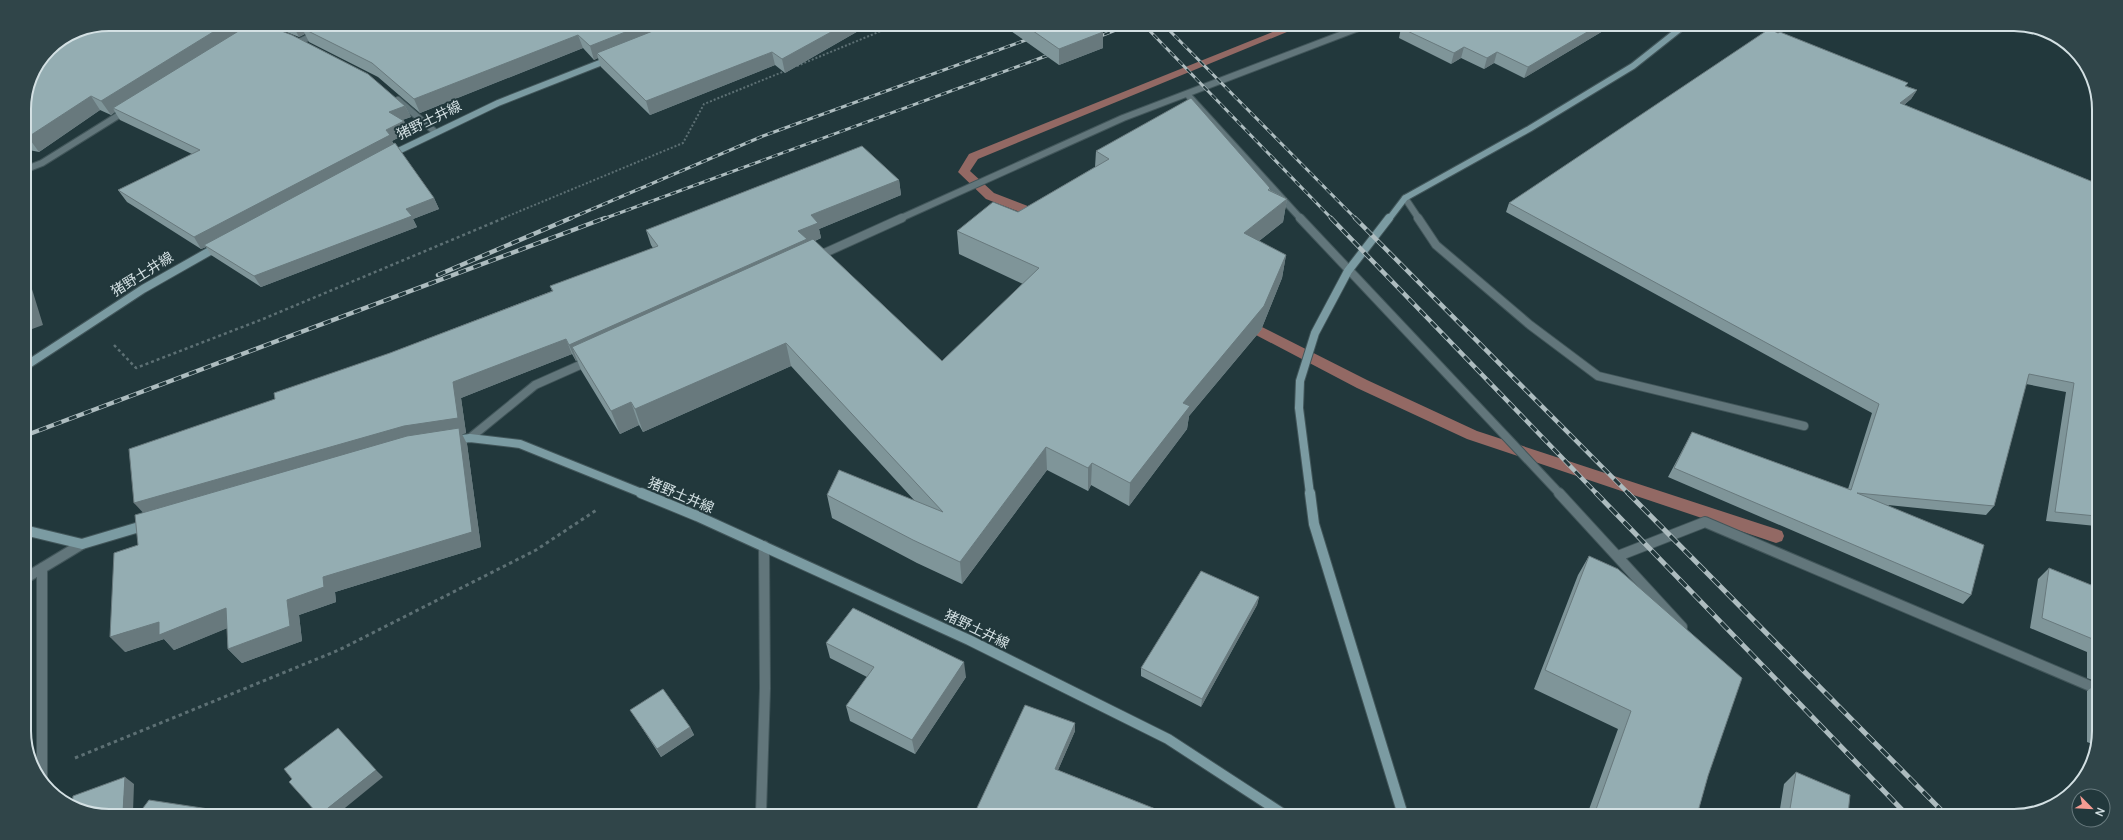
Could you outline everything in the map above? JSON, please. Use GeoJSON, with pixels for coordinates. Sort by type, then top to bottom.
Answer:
{"type":"FeatureCollection","features":[{"type":"Feature","properties":{"kind":"main road"},"geometry":{"type":"LineString","coordinates":[[1401,809],[1314,524],[1299,408],[1300,381],[1315,332],[1348,271],[1405,198],[1529,128],[1633,66],[1677,31]]}},
{"type":"Feature","properties":{"kind":"main road","name":"猪野土井線"},"geometry":{"type":"LineString","coordinates":[[385,157],[434,131],[562,77],[619,56]]}},
{"type":"Feature","properties":{"kind":"main road","name":"猪野土井線"},"geometry":{"type":"LineString","coordinates":[[31,362],[92,321],[190,261],[225,242]]}},
{"type":"Feature","properties":{"kind":"main road","name":"猪野土井線"},"geometry":{"type":"LineString","coordinates":[[446,441],[470,438],[520,444],[764,546],[969,640],[1168,739],[1275,809]]}},
{"type":"Feature","properties":{"kind":"main road"},"geometry":{"type":"LineString","coordinates":[[31,532],[82,544],[158,522]]}},
{"type":"Feature","properties":{"kind":"street"},"geometry":{"type":"LineString","coordinates":[[812,260],[1123,118],[1351,31]]}},
{"type":"Feature","properties":{"kind":"street"},"geometry":{"type":"LineString","coordinates":[[299,42],[320,32]]}},
{"type":"Feature","properties":{"kind":"street"},"geometry":{"type":"LineString","coordinates":[[292,40],[306,46]]}},
{"type":"Feature","properties":{"kind":"street"},"geometry":{"type":"LineString","coordinates":[[1187,94],[1348,271],[1618,556],[1687,633]]}},
{"type":"Feature","properties":{"kind":"street"},"geometry":{"type":"LineString","coordinates":[[393,96],[434,131]]}},
{"type":"Feature","properties":{"kind":"street"},"geometry":{"type":"LineString","coordinates":[[31,167],[42,162],[134,105]]}},
{"type":"Feature","properties":{"kind":"street"},"geometry":{"type":"LineString","coordinates":[[1405,198],[1436,245],[1530,325],[1598,376],[1804,426]]}},
{"type":"Feature","properties":{"kind":"street"},"geometry":{"type":"LineString","coordinates":[[470,438],[535,385],[593,359]]}},
{"type":"Feature","properties":{"kind":"street"},"geometry":{"type":"LineString","coordinates":[[1618,556],[1705,522],[2092,687]]}},
{"type":"Feature","properties":{"kind":"street"},"geometry":{"type":"LineString","coordinates":[[31,574],[82,544]]}},
{"type":"Feature","properties":{"kind":"street"},"geometry":{"type":"LineString","coordinates":[[761,809],[765,688],[764,546]]}},
{"type":"Feature","properties":{"kind":"street"},"geometry":{"type":"LineString","coordinates":[[42,568],[43,772]]}},
{"type":"Feature","properties":{"kind":"path"},"geometry":{"type":"LineString","coordinates":[[92,321],[136,368],[263,319],[682,143],[704,104],[881,31]]}},
{"type":"Feature","properties":{"kind":"path"},"geometry":{"type":"LineString","coordinates":[[43,772],[339,650],[536,550],[630,489]]}},
{"type":"Feature","properties":{"kind":"building"},"geometry":{"type":"Polygon","coordinates":[[[109,31],[215,31],[101,101],[91,96],[31,135],[32,94],[41,70],[47,61],[58,50],[74,39],[94,32],[109,31]]]}},
{"type":"Feature","properties":{"kind":"building"},"geometry":{"type":"Polygon","coordinates":[[[239,31],[281,31],[292,35],[368,74],[405,106],[389,112],[404,121],[386,130],[390,135],[194,237],[118,190],[200,150],[113,108],[239,31]]]}},
{"type":"Feature","properties":{"kind":"building"},"geometry":{"type":"Polygon","coordinates":[[[308,31],[628,31],[590,46],[578,35],[414,99],[372,63],[308,31]]]}},
{"type":"Feature","properties":{"kind":"building"},"geometry":{"type":"Polygon","coordinates":[[[653,31],[833,31],[782,59],[772,52],[646,101],[597,53],[653,31]]]}},
{"type":"Feature","properties":{"kind":"building"},"geometry":{"type":"Polygon","coordinates":[[[1033,31],[1103,32],[1059,49],[1033,31]]]}},
{"type":"Feature","properties":{"kind":"building"},"geometry":{"type":"Polygon","coordinates":[[[1407,31],[1589,31],[1528,67],[1497,52],[1487,58],[1464,47],[1454,53],[1407,31]]]}},
{"type":"Feature","properties":{"kind":"building"},"geometry":{"type":"Polygon","coordinates":[[[1766,31],[1780,32],[1908,83],[1905,86],[1917,90],[1900,103],[2092,182],[2092,516],[2055,512],[2074,383],[2029,374],[1994,506],[1857,493],[1984,545],[1971,595],[1674,468],[1692,432],[1851,490],[1879,404],[1509,203],[1766,31]]]}},
{"type":"Feature","properties":{"kind":"building"},"geometry":{"type":"Polygon","coordinates":[[[1191,98],[1270,188],[1268,190],[1287,199],[1244,233],[1286,255],[1264,306],[1183,403],[1190,406],[1130,483],[1092,463],[1088,468],[1046,447],[960,562],[913,540],[827,495],[839,470],[943,512],[786,343],[635,409],[631,402],[611,411],[572,347],[813,239],[942,361],[1039,268],[957,231],[993,202],[1018,212],[1109,159],[1096,151],[1191,98]]]}},
{"type":"Feature","properties":{"kind":"building"},"geometry":{"type":"Polygon","coordinates":[[[395,143],[434,198],[406,209],[412,216],[254,276],[204,245],[395,143]]]}},
{"type":"Feature","properties":{"kind":"building"},"geometry":{"type":"Polygon","coordinates":[[[862,146],[899,180],[811,215],[818,223],[798,231],[807,239],[569,345],[566,339],[453,382],[458,418],[404,426],[134,503],[129,449],[275,399],[274,393],[390,353],[553,291],[550,286],[658,246],[646,230],[862,146]]]}},
{"type":"Feature","properties":{"kind":"building"},"geometry":{"type":"Polygon","coordinates":[[[459,428],[472,532],[323,577],[324,587],[287,600],[290,626],[228,649],[226,608],[159,635],[159,622],[110,637],[114,553],[138,545],[135,515],[407,436],[459,428]]]}},
{"type":"Feature","properties":{"kind":"building"},"geometry":{"type":"Polygon","coordinates":[[[1589,556],[1618,569],[1742,678],[1708,776],[1699,809],[1596,809],[1631,711],[1545,670],[1589,556]]]}},
{"type":"Feature","properties":{"kind":"building"},"geometry":{"type":"Polygon","coordinates":[[[2049,568],[2092,585],[2092,639],[2042,618],[2049,568]]]}},
{"type":"Feature","properties":{"kind":"building"},"geometry":{"type":"Polygon","coordinates":[[[1201,571],[1259,597],[1202,699],[1141,668],[1201,571]]]}},
{"type":"Feature","properties":{"kind":"building"},"geometry":{"type":"Polygon","coordinates":[[[853,608],[964,662],[912,740],[846,706],[874,667],[826,643],[853,608]]]}},
{"type":"Feature","properties":{"kind":"building"},"geometry":{"type":"Polygon","coordinates":[[[663,689],[690,727],[657,749],[630,710],[663,689]]]}},
{"type":"Feature","properties":{"kind":"building"},"geometry":{"type":"Polygon","coordinates":[[[1025,705],[1075,723],[1055,769],[1155,809],[979,809],[977,808],[1025,705]]]}},
{"type":"Feature","properties":{"kind":"building"},"geometry":{"type":"Polygon","coordinates":[[[338,728],[376,770],[327,809],[313,809],[289,782],[292,779],[284,769],[338,728]]]}},
{"type":"Feature","properties":{"kind":"building"},"geometry":{"type":"Polygon","coordinates":[[[1796,772],[1850,795],[1849,809],[1790,809],[1796,772]]]}},
{"type":"Feature","properties":{"kind":"building"},"geometry":{"type":"Polygon","coordinates":[[[125,777],[123,809],[94,808],[74,801],[73,800],[73,796],[125,777]]]}},
{"type":"Feature","properties":{"kind":"building"},"geometry":{"type":"Polygon","coordinates":[[[149,800],[209,809],[142,809],[149,800]]]}},
{"type":"Feature","properties":{"kind":"waterway"},"geometry":{"type":"LineString","coordinates":[[1042,216],[990,196],[964,172],[973,157],[1284,31]]}},
{"type":"Feature","properties":{"kind":"waterway"},"geometry":{"type":"LineString","coordinates":[[1242,322],[1362,384],[1472,435],[1776,536]]}},
{"type":"Feature","properties":{"kind":"railway"},"geometry":{"type":"LineString","coordinates":[[1093,39],[1113,31]]}},
{"type":"Feature","properties":{"kind":"railway"},"geometry":{"type":"LineString","coordinates":[[1150,31],[1332,219]]}},
{"type":"Feature","properties":{"kind":"railway"},"geometry":{"type":"LineString","coordinates":[[1170,31],[1356,219]]}},
{"type":"Feature","properties":{"kind":"railway"},"geometry":{"type":"LineString","coordinates":[[569,219],[763,136],[1034,37]]}},
{"type":"Feature","properties":{"kind":"railway"},"geometry":{"type":"LineString","coordinates":[[603,219],[1057,52]]}},
{"type":"Feature","properties":{"kind":"railway"},"geometry":{"type":"LineString","coordinates":[[438,275],[571,218]]}},
{"type":"Feature","properties":{"kind":"railway"},"geometry":{"type":"LineString","coordinates":[[31,433],[605,218]]}},
{"type":"Feature","properties":{"kind":"railway"},"geometry":{"type":"LineString","coordinates":[[1331,218],[1597,494]]}},
{"type":"Feature","properties":{"kind":"railway"},"geometry":{"type":"LineString","coordinates":[[1355,218],[1629,494]]}},
{"type":"Feature","properties":{"kind":"railway"},"geometry":{"type":"LineString","coordinates":[[1596,493],[1901,809]]}},
{"type":"Feature","properties":{"kind":"railway"},"geometry":{"type":"LineString","coordinates":[[1628,493],[1940,809]]}}]}
